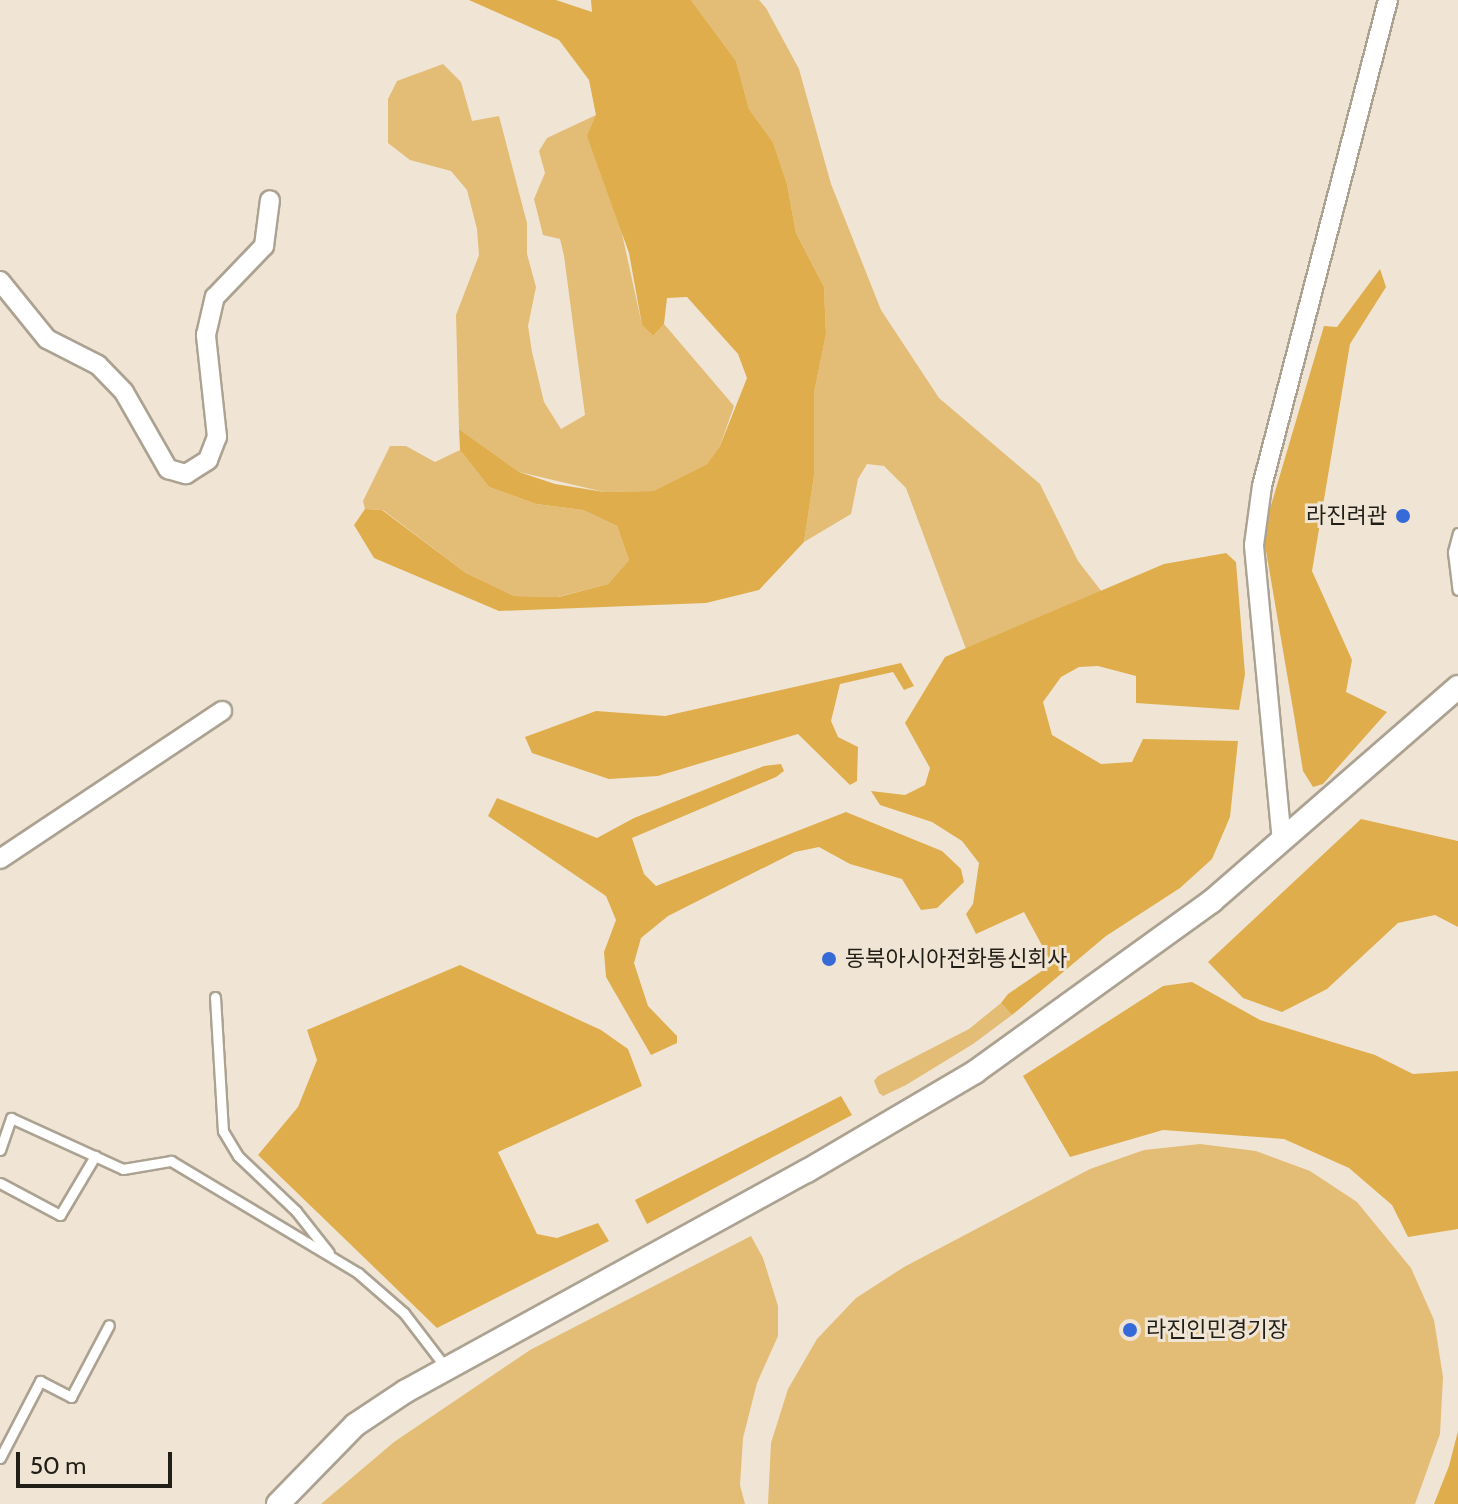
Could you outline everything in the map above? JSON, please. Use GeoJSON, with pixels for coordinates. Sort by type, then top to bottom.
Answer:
{"type":"FeatureCollection","features":[{"type":"Feature","properties":{"kind":"street"},"geometry":{"type":"LineString","coordinates":[[1282,842],[1254,545],[1262,486],[1388,0]]}},
{"type":"Feature","properties":{"kind":"street"},"geometry":{"type":"LineString","coordinates":[[0,281],[47,339],[107,374],[124,392],[168,469],[186,474],[208,460],[217,437],[206,335],[215,297],[264,246],[270,200]]}},
{"type":"Feature","properties":{"kind":"street"},"geometry":{"type":"LineString","coordinates":[[278,1504],[355,1425],[446,1368],[928,1104],[1212,901],[1458,687]]}},
{"type":"Feature","properties":{"kind":"street"},"geometry":{"type":"LineString","coordinates":[[0,859],[222,711]]}},
{"type":"Feature","properties":{"kind":"lane"},"geometry":{"type":"LineString","coordinates":[[1458,533],[1453,552],[1458,590]]}},
{"type":"Feature","properties":{"kind":"lane"},"geometry":{"type":"LineString","coordinates":[[215,997],[223,1131],[238,1156],[296,1211],[333,1258]]}},
{"type":"Feature","properties":{"kind":"lane"},"geometry":{"type":"LineString","coordinates":[[0,1150],[11,1118],[123,1169],[171,1161],[333,1258],[404,1313],[446,1368]]}},
{"type":"Feature","properties":{"kind":"lane"},"geometry":{"type":"LineString","coordinates":[[0,1183],[60,1215],[95,1156]]}},
{"type":"Feature","properties":{"kind":"lane"},"geometry":{"type":"LineString","coordinates":[[0,1458],[40,1381],[71,1397],[109,1325]]}},
{"type":"Feature","properties":{"kind":"shaded area"},"geometry":{"type":"Polygon","coordinates":[[[469,0],[556,0],[592,12],[591,0],[691,0],[736,61],[749,109],[773,142],[787,184],[796,233],[824,287],[826,334],[814,393],[814,476],[804,542],[759,590],[706,603],[499,611],[374,558],[354,525],[365,509],[382,510],[466,573],[514,596],[559,597],[608,584],[629,560],[617,526],[583,510],[536,504],[489,487],[460,450],[459,429],[519,472],[555,484],[604,492],[653,491],[707,464],[720,446],[747,378],[738,354],[687,297],[667,298],[664,324],[653,336],[642,325],[629,253],[587,136],[596,115],[589,80],[559,40],[469,0]]]}},
{"type":"Feature","properties":{"kind":"shaded area"},"geometry":{"type":"Polygon","coordinates":[[[691,0],[759,0],[766,8],[799,69],[831,184],[881,310],[939,398],[1040,484],[1078,561],[1102,592],[966,649],[906,488],[884,466],[867,464],[858,479],[851,514],[804,542],[814,476],[814,393],[826,334],[824,287],[796,233],[787,184],[773,142],[749,109],[736,61],[691,0]]]}},
{"type":"Feature","properties":{"kind":"shaded area"},"geometry":{"type":"Polygon","coordinates":[[[443,64],[461,82],[472,121],[499,116],[527,223],[527,254],[536,287],[528,326],[532,352],[544,402],[561,429],[585,415],[560,239],[543,235],[534,199],[545,173],[539,151],[547,138],[596,115],[642,325],[653,336],[664,324],[734,406],[720,446],[707,464],[653,491],[604,492],[519,472],[459,429],[456,315],[479,255],[477,229],[467,190],[451,171],[410,160],[388,143],[388,99],[397,81],[443,64]]]}},
{"type":"Feature","properties":{"kind":"shaded area"},"geometry":{"type":"Polygon","coordinates":[[[1380,269],[1386,287],[1350,344],[1312,571],[1352,660],[1346,692],[1387,712],[1323,784],[1313,787],[1303,771],[1265,545],[1267,519],[1324,326],[1337,327],[1380,269]]]}},
{"type":"Feature","properties":{"kind":"shaded area"},"geometry":{"type":"Polygon","coordinates":[[[390,446],[406,446],[435,462],[460,450],[489,487],[536,504],[583,510],[617,526],[629,560],[608,584],[558,597],[514,596],[466,573],[383,510],[365,509],[363,501],[390,446]]]}},
{"type":"Feature","properties":{"kind":"shaded area"},"geometry":{"type":"Polygon","coordinates":[[[1226,553],[1236,562],[1245,674],[1239,710],[1136,703],[1136,676],[1098,666],[1079,667],[1061,677],[1043,702],[1052,735],[1101,764],[1132,762],[1143,739],[1238,741],[1230,817],[1212,859],[1180,888],[1106,936],[1012,1015],[1001,1003],[1008,994],[1052,964],[1024,912],[976,934],[966,914],[973,904],[979,863],[962,841],[932,822],[880,805],[871,791],[905,795],[925,785],[930,768],[905,723],[945,657],[1164,564],[1226,553]]]}},
{"type":"Feature","properties":{"kind":"shaded area"},"geometry":{"type":"Polygon","coordinates":[[[901,663],[914,686],[904,690],[893,672],[840,684],[831,721],[838,737],[858,747],[857,781],[850,785],[798,734],[658,776],[609,779],[532,753],[525,737],[596,711],[665,716],[901,663]]]}},
{"type":"Feature","properties":{"kind":"shaded area"},"geometry":{"type":"Polygon","coordinates":[[[781,764],[784,771],[776,777],[632,838],[644,874],[656,886],[846,812],[942,851],[961,869],[964,882],[937,908],[921,910],[902,879],[850,864],[819,847],[795,852],[668,916],[641,938],[634,963],[648,1006],[677,1036],[677,1043],[651,1055],[606,977],[604,952],[616,920],[606,896],[488,816],[497,798],[597,838],[634,818],[764,766],[781,764]]]}},
{"type":"Feature","properties":{"kind":"shaded area"},"geometry":{"type":"Polygon","coordinates":[[[1361,819],[1458,841],[1458,927],[1435,915],[1398,923],[1327,989],[1282,1012],[1243,998],[1208,962],[1361,819]]]}},
{"type":"Feature","properties":{"kind":"shaded area"},"geometry":{"type":"Polygon","coordinates":[[[460,965],[601,1030],[628,1049],[642,1086],[498,1152],[537,1234],[557,1238],[598,1223],[609,1241],[437,1328],[258,1155],[298,1107],[317,1060],[307,1030],[460,965]]]}},
{"type":"Feature","properties":{"kind":"shaded area"},"geometry":{"type":"Polygon","coordinates":[[[1192,982],[1260,1020],[1375,1055],[1413,1074],[1458,1071],[1458,1229],[1408,1237],[1392,1205],[1349,1168],[1284,1139],[1163,1130],[1070,1157],[1023,1076],[1163,986],[1192,982]]]}},
{"type":"Feature","properties":{"kind":"shaded area"},"geometry":{"type":"Polygon","coordinates":[[[1001,1003],[1012,1015],[973,1044],[906,1085],[883,1096],[879,1093],[874,1081],[878,1076],[969,1029],[1001,1003]]]}},
{"type":"Feature","properties":{"kind":"shaded area"},"geometry":{"type":"Polygon","coordinates":[[[841,1096],[852,1115],[647,1224],[635,1200],[841,1096]]]}},
{"type":"Feature","properties":{"kind":"shaded area","name":"라진인민경기장"},"geometry":{"type":"Polygon","coordinates":[[[1200,1144],[1256,1151],[1310,1171],[1357,1202],[1411,1268],[1434,1320],[1443,1377],[1440,1434],[1415,1504],[768,1504],[771,1443],[788,1389],[817,1339],[856,1298],[904,1267],[1090,1169],[1144,1150],[1200,1144]]]}},
{"type":"Feature","properties":{"kind":"shaded area"},"geometry":{"type":"Polygon","coordinates":[[[751,1236],[763,1258],[778,1306],[778,1336],[757,1383],[743,1438],[740,1485],[745,1504],[321,1504],[394,1442],[530,1350],[751,1236]]]}},
{"type":"Feature","properties":{"kind":"shaded area"},"geometry":{"type":"Polygon","coordinates":[[[1458,1431],[1458,1504],[1434,1504],[1449,1466],[1458,1431]]]}},
{"type":"Feature","properties":{"kind":"place","name":"라진려관"},"geometry":{"type":"Point","coordinates":[1403,516]}},
{"type":"Feature","properties":{"kind":"place","name":"동북아시아전화통신회사"},"geometry":{"type":"Point","coordinates":[829,959]}},
{"type":"Feature","properties":{"kind":"place","name":"라진인민경기장"},"geometry":{"type":"Point","coordinates":[1130,1330]}}]}
